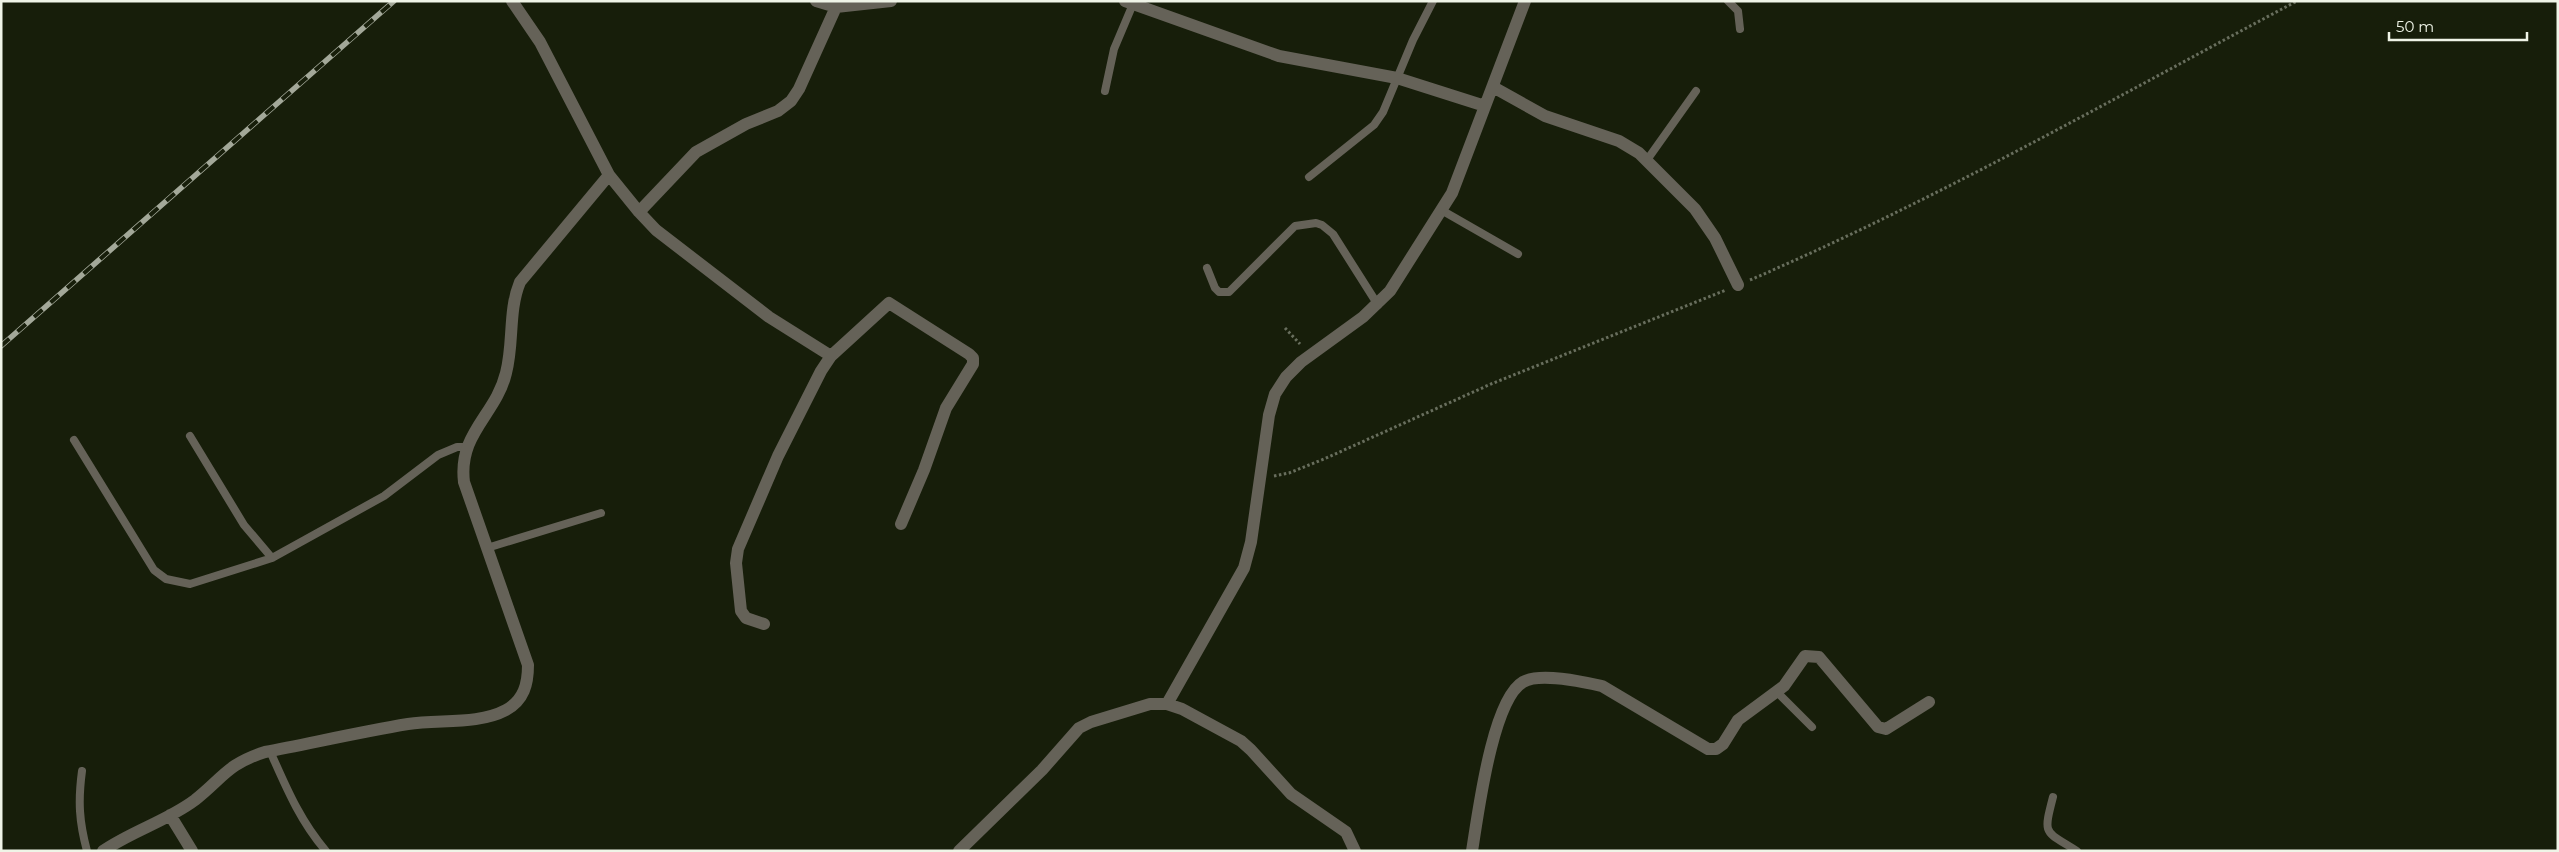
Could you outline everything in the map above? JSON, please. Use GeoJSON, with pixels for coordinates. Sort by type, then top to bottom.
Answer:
{"type":"FeatureCollection","features":[{"type":"Feature","properties":{"kind":"street"},"geometry":{"type":"LineString","coordinates":[[512,1],[540,42],[609,175],[638,212],[656,230],[769,317],[831,356]]}},
{"type":"Feature","properties":{"kind":"street"},"geometry":{"type":"LineString","coordinates":[[816,1],[836,7],[891,1]]}},
{"type":"Feature","properties":{"kind":"street"},"geometry":{"type":"LineString","coordinates":[[1167,704],[1244,568],[1251,542],[1269,415],[1275,394],[1286,377],[1311,355],[1378,305],[1390,291],[1443,211],[1452,193],[1525,1]]}},
{"type":"Feature","properties":{"kind":"street"},"geometry":{"type":"LineString","coordinates":[[1129,3],[1279,56],[1397,78],[1485,106]]}},
{"type":"Feature","properties":{"kind":"street"},"geometry":{"type":"LineString","coordinates":[[638,212],[696,152],[746,124],[778,110],[791,100],[799,89],[836,7]]}},
{"type":"Feature","properties":{"kind":"street"},"geometry":{"type":"LineString","coordinates":[[1493,87],[1545,116],[1619,142],[1647,160],[1695,209],[1715,238],[1738,285]]}},
{"type":"Feature","properties":{"kind":"street"},"geometry":{"type":"LineString","coordinates":[[103,851],[195,800],[228,769],[247,758],[270,751],[408,724],[492,717],[508,709],[521,698],[528,683],[528,665],[464,482],[462,464],[466,447],[501,387],[506,372],[514,297],[520,282],[609,175]]}},
{"type":"Feature","properties":{"kind":"street"},"geometry":{"type":"LineString","coordinates":[[764,624],[746,618],[741,611],[736,563],[738,549],[778,456],[821,371],[831,356],[889,303],[973,358],[974,364],[940,422],[924,470],[901,524]]}},
{"type":"Feature","properties":{"kind":"street"},"geometry":{"type":"LineString","coordinates":[[1472,851],[1486,764],[1508,697],[1525,680],[1552,678],[1602,686],[1708,749],[1716,750],[1723,744],[1738,720],[1777,692],[1805,656],[1812,655],[1823,661],[1878,726],[1886,729],[1929,702]]}},
{"type":"Feature","properties":{"kind":"street"},"geometry":{"type":"LineString","coordinates":[[959,851],[1042,770],[1079,728],[1091,722],[1150,704],[1167,704],[1182,709],[1241,741],[1252,750],[1297,799],[1336,822],[1346,832],[1356,851]]}},
{"type":"Feature","properties":{"kind":"street"},"geometry":{"type":"LineString","coordinates":[[170,814],[192,851]]}},
{"type":"Feature","properties":{"kind":"lane"},"geometry":{"type":"LineString","coordinates":[[1309,177],[1374,125],[1383,112],[1433,1]]}},
{"type":"Feature","properties":{"kind":"lane"},"geometry":{"type":"LineString","coordinates":[[1728,1],[1738,11],[1740,29]]}},
{"type":"Feature","properties":{"kind":"lane"},"geometry":{"type":"LineString","coordinates":[[1105,91],[1114,49],[1129,3]]}},
{"type":"Feature","properties":{"kind":"lane"},"geometry":{"type":"LineString","coordinates":[[1647,160],[1696,91]]}},
{"type":"Feature","properties":{"kind":"lane"},"geometry":{"type":"LineString","coordinates":[[1443,211],[1518,254]]}},
{"type":"Feature","properties":{"kind":"lane"},"geometry":{"type":"LineString","coordinates":[[1207,268],[1219,292],[1229,292],[1295,226],[1322,224],[1333,234],[1378,305]]}},
{"type":"Feature","properties":{"kind":"lane"},"geometry":{"type":"LineString","coordinates":[[190,436],[244,525],[272,558]]}},
{"type":"Feature","properties":{"kind":"lane"},"geometry":{"type":"LineString","coordinates":[[74,440],[154,570],[166,579],[178,584],[190,584],[272,558],[384,496],[438,455],[457,447],[466,447]]}},
{"type":"Feature","properties":{"kind":"lane"},"geometry":{"type":"LineString","coordinates":[[488,548],[601,513]]}},
{"type":"Feature","properties":{"kind":"lane"},"geometry":{"type":"LineString","coordinates":[[1777,692],[1812,727]]}},
{"type":"Feature","properties":{"kind":"lane"},"geometry":{"type":"LineString","coordinates":[[270,751],[293,804],[314,837],[326,851]]}},
{"type":"Feature","properties":{"kind":"lane"},"geometry":{"type":"LineString","coordinates":[[82,770],[78,802],[80,828],[87,851]]}},
{"type":"Feature","properties":{"kind":"lane"},"geometry":{"type":"LineString","coordinates":[[2053,797],[2046,825],[2048,831],[2077,851]]}},
{"type":"Feature","properties":{"kind":"path"},"geometry":{"type":"LineString","coordinates":[[1261,470],[1272,476],[1289,473],[1491,384],[1738,285],[1829,246],[1916,204],[2297,1]]}},
{"type":"Feature","properties":{"kind":"path"},"geometry":{"type":"LineString","coordinates":[[1285,328],[1311,355]]}},
{"type":"Feature","properties":{"kind":"railway"},"geometry":{"type":"LineString","coordinates":[[1,346],[394,1]]}}]}
